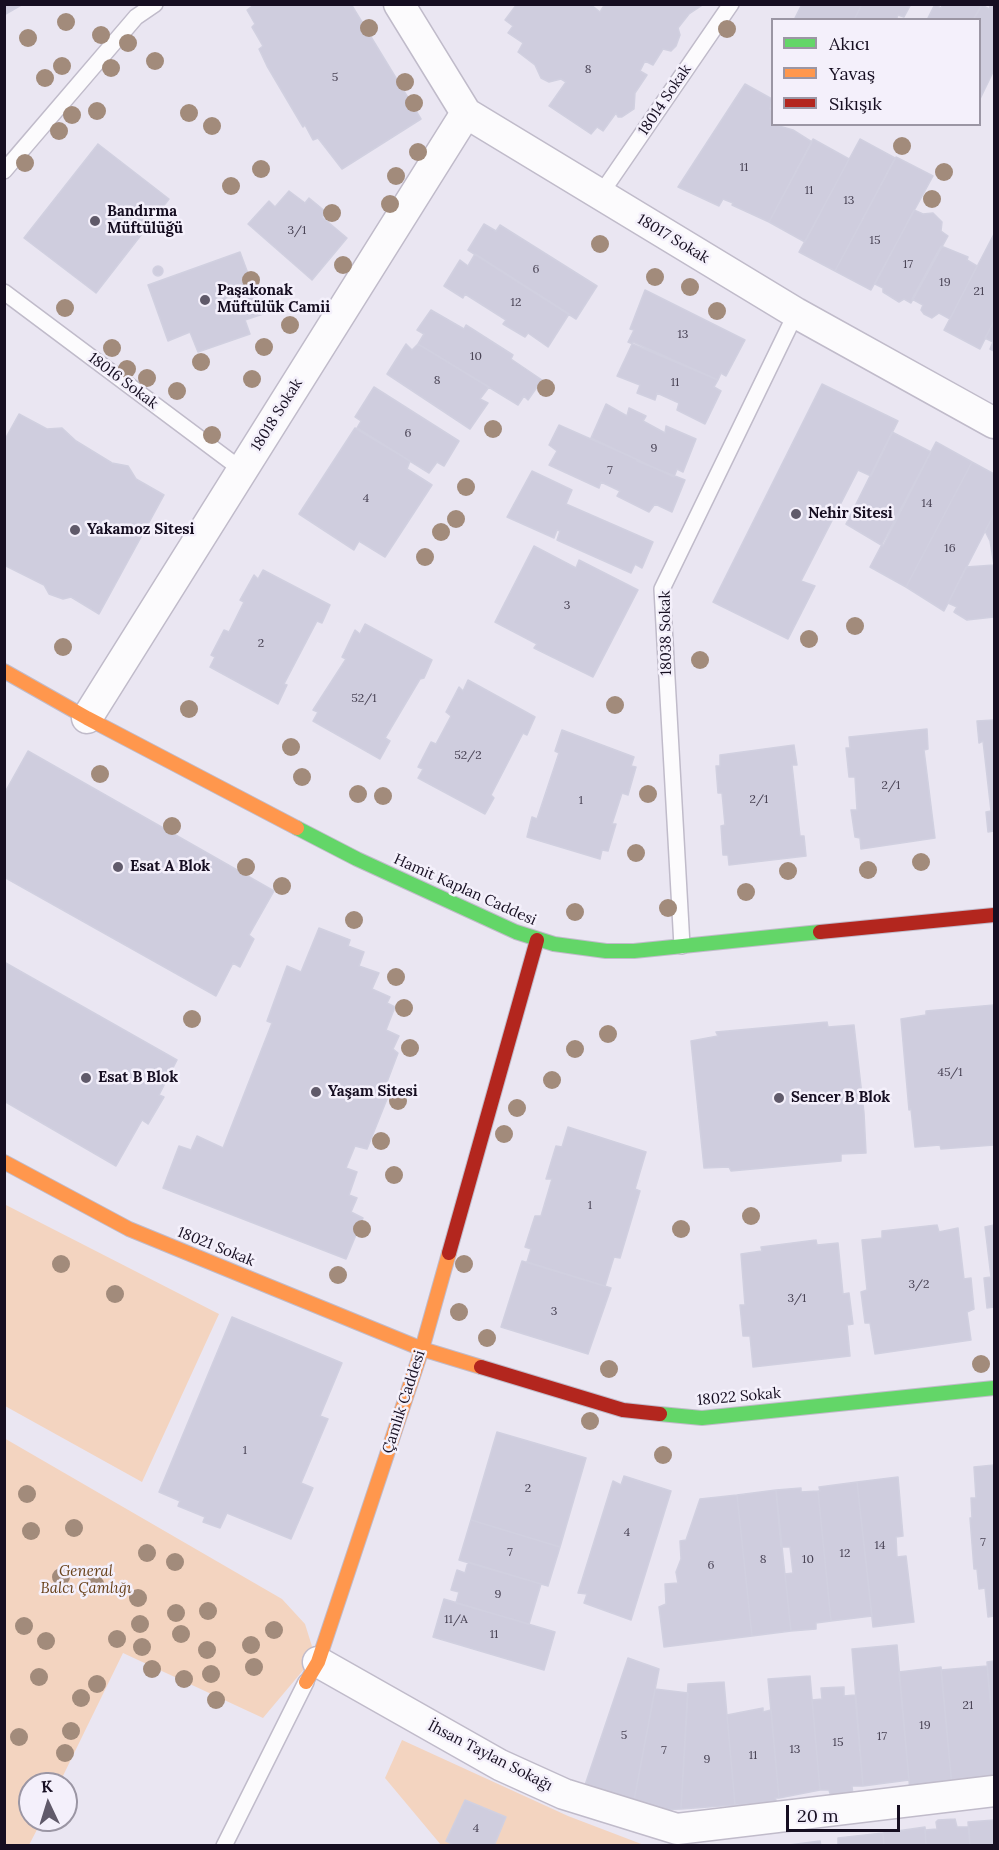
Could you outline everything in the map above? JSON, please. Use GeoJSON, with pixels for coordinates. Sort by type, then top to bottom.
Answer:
{"type":"FeatureCollection","features":[{"type":"Feature","properties":{"kind":"street","name":"18017 Sokak"},"geometry":{"type":"LineString","coordinates":[[399,4],[466,113],[796,313],[994,423]]}},
{"type":"Feature","properties":{"kind":"street","name":"18018 Sokak"},"geometry":{"type":"LineString","coordinates":[[87,718],[466,113]]}},
{"type":"Feature","properties":{"kind":"street","name":"Hamit Kaplan Caddesi"},"geometry":{"type":"LineString","coordinates":[[4,671],[87,718],[357,860],[456,906],[537,940],[606,951],[682,946],[994,915]]}},
{"type":"Feature","properties":{"kind":"street","name":"Çamlık Caddesi"},"geometry":{"type":"LineString","coordinates":[[312,1672],[422,1349],[537,940]]}},
{"type":"Feature","properties":{"kind":"street","name":"18021 Sokak"},"geometry":{"type":"LineString","coordinates":[[4,1162],[129,1229],[422,1349]]}},
{"type":"Feature","properties":{"kind":"street","name":"18022 Sokak"},"geometry":{"type":"LineString","coordinates":[[422,1349],[623,1410],[702,1418],[994,1388]]}},
{"type":"Feature","properties":{"kind":"street","name":"İhsan Taylan Sokağı"},"geometry":{"type":"LineString","coordinates":[[312,1672],[500,1765],[564,1794],[675,1837],[994,1791]]}},
{"type":"Feature","properties":{"kind":"lane"},"geometry":{"type":"LineString","coordinates":[[4,171],[136,17],[155,4]]}},
{"type":"Feature","properties":{"kind":"lane","name":"18014 Sokak"},"geometry":{"type":"LineString","coordinates":[[600,195],[731,4]]}},
{"type":"Feature","properties":{"kind":"lane","name":"18016 Sokak"},"geometry":{"type":"LineString","coordinates":[[4,292],[242,470]]}},
{"type":"Feature","properties":{"kind":"lane","name":"18038 Sokak"},"geometry":{"type":"LineString","coordinates":[[682,946],[662,589],[796,313]]}},
{"type":"Feature","properties":{"kind":"lane","name":"Çamlık Caddesi"},"geometry":{"type":"LineString","coordinates":[[230,1842],[312,1672]]}},
{"type":"Feature","properties":{"kind":"green space"},"geometry":{"type":"Polygon","coordinates":[[[4,1204],[219,1314],[142,1482],[5,1406],[4,1204]]]}},
{"type":"Feature","properties":{"kind":"green space","name":"General Balcı Çamlığı"},"geometry":{"type":"Polygon","coordinates":[[[4,1438],[282,1599],[305,1624],[315,1656],[263,1718],[123,1653],[65,1772],[18,1772],[18,1832],[36,1832],[29,1845],[5,1845],[4,1438]]]}},
{"type":"Feature","properties":{"kind":"green space"},"geometry":{"type":"Polygon","coordinates":[[[402,1740],[568,1816],[644,1845],[441,1845],[385,1778],[402,1740]]]}},
{"type":"Feature","properties":{"kind":"building"},"geometry":{"type":"Polygon","coordinates":[[[4,4],[23,4],[4,15],[4,4]]]}},
{"type":"Feature","properties":{"kind":"building"},"geometry":{"type":"Polygon","coordinates":[[[255,4],[351,4],[421,119],[342,169],[318,138],[313,140],[305,125],[303,127],[267,66],[259,49],[263,46],[252,27],[255,24],[247,10],[255,4]]]}},
{"type":"Feature","properties":{"kind":"building"},"geometry":{"type":"Polygon","coordinates":[[[517,4],[590,4],[600,12],[605,4],[704,4],[689,14],[678,28],[680,35],[676,46],[671,51],[663,49],[653,65],[645,61],[640,71],[647,75],[635,93],[634,109],[622,117],[618,117],[616,113],[603,131],[597,127],[591,134],[549,106],[566,82],[561,79],[549,82],[541,78],[535,65],[518,52],[523,43],[508,33],[513,26],[505,20],[517,4]]]}},
{"type":"Feature","properties":{"kind":"building"},"geometry":{"type":"Polygon","coordinates":[[[802,4],[862,4],[855,18],[795,18],[802,4]]]}},
{"type":"Feature","properties":{"kind":"building"},"geometry":{"type":"Polygon","coordinates":[[[862,4],[911,4],[904,17],[898,15],[897,18],[855,18],[862,4]]]}},
{"type":"Feature","properties":{"kind":"building"},"geometry":{"type":"Polygon","coordinates":[[[935,4],[941,8],[943,4],[982,4],[974,18],[928,18],[935,4]]]}},
{"type":"Feature","properties":{"kind":"building"},"geometry":{"type":"Polygon","coordinates":[[[991,4],[994,6],[994,70],[981,97],[981,18],[974,18],[982,5],[989,9],[991,4]]]}},
{"type":"Feature","properties":{"kind":"building"},"geometry":{"type":"Polygon","coordinates":[[[745,84],[771,98],[771,126],[793,130],[812,142],[769,222],[723,199],[719,206],[678,187],[745,84]]]}},
{"type":"Feature","properties":{"kind":"building"},"geometry":{"type":"Polygon","coordinates":[[[813,139],[849,159],[805,242],[769,222],[813,139]]]}},
{"type":"Feature","properties":{"kind":"building"},"geometry":{"type":"Polygon","coordinates":[[[860,139],[895,158],[835,271],[799,252],[860,139]]]}},
{"type":"Feature","properties":{"kind":"building","name":"Bandırma Müftülüğü"},"geometry":{"type":"Polygon","coordinates":[[[98,144],[169,199],[96,293],[24,238],[98,144]]]}},
{"type":"Feature","properties":{"kind":"building"},"geometry":{"type":"Polygon","coordinates":[[[896,157],[933,176],[871,290],[835,271],[896,157]]]}},
{"type":"Feature","properties":{"kind":"building"},"geometry":{"type":"Polygon","coordinates":[[[289,191],[305,203],[309,198],[326,212],[322,217],[347,238],[312,280],[248,224],[269,201],[275,207],[289,191]]]}},
{"type":"Feature","properties":{"kind":"building"},"geometry":{"type":"Polygon","coordinates":[[[914,210],[923,214],[933,213],[942,222],[941,231],[948,236],[911,303],[904,299],[899,302],[875,284],[914,210]]]}},
{"type":"Feature","properties":{"kind":"building"},"geometry":{"type":"Polygon","coordinates":[[[484,224],[496,231],[500,225],[597,286],[576,319],[468,250],[484,224]]]}},
{"type":"Feature","properties":{"kind":"building"},"geometry":{"type":"Polygon","coordinates":[[[994,234],[994,321],[980,349],[944,330],[994,234]]]}},
{"type":"Feature","properties":{"kind":"building"},"geometry":{"type":"Polygon","coordinates":[[[941,246],[968,257],[967,260],[977,266],[950,319],[939,313],[932,318],[924,314],[921,310],[923,305],[912,299],[941,246]]]}},
{"type":"Feature","properties":{"kind":"building","name":"Paşakonak Müftülük Camii"},"geometry":{"type":"Polygon","coordinates":[[[240,252],[263,314],[245,320],[250,334],[198,352],[190,332],[168,341],[148,285],[240,252]]]}},
{"type":"Feature","properties":{"kind":"building"},"geometry":{"type":"Polygon","coordinates":[[[475,254],[569,314],[548,347],[528,333],[525,337],[503,324],[506,320],[465,294],[463,298],[444,286],[460,260],[468,266],[475,254]]]}},
{"type":"Feature","properties":{"kind":"building"},"geometry":{"type":"Polygon","coordinates":[[[158,266],[163,271],[158,276],[153,271],[158,266]]]}},
{"type":"Feature","properties":{"kind":"building"},"geometry":{"type":"Polygon","coordinates":[[[645,290],[745,340],[726,376],[721,373],[718,380],[628,342],[634,330],[630,329],[645,290]]]}},
{"type":"Feature","properties":{"kind":"building"},"geometry":{"type":"Polygon","coordinates":[[[431,310],[464,329],[466,325],[513,355],[511,359],[542,380],[528,400],[524,396],[518,405],[418,344],[424,334],[417,330],[431,310]]]}},
{"type":"Feature","properties":{"kind":"building"},"geometry":{"type":"Polygon","coordinates":[[[994,321],[994,351],[990,349],[993,342],[985,338],[994,321]]]}},
{"type":"Feature","properties":{"kind":"building"},"geometry":{"type":"Polygon","coordinates":[[[633,342],[718,380],[714,387],[721,391],[705,424],[677,410],[679,403],[657,393],[655,400],[637,393],[640,385],[617,376],[633,342]]]}},
{"type":"Feature","properties":{"kind":"building"},"geometry":{"type":"Polygon","coordinates":[[[406,344],[412,350],[418,344],[489,387],[480,399],[488,403],[470,429],[387,374],[406,344]]]}},
{"type":"Feature","properties":{"kind":"building","name":"Nehir Sitesi"},"geometry":{"type":"Polygon","coordinates":[[[822,384],[898,421],[871,476],[858,470],[801,581],[815,586],[788,639],[713,602],[822,384]]]}},
{"type":"Feature","properties":{"kind":"building"},"geometry":{"type":"Polygon","coordinates":[[[374,387],[459,441],[444,466],[437,462],[429,473],[357,428],[361,421],[355,417],[374,387]]]}},
{"type":"Feature","properties":{"kind":"building"},"geometry":{"type":"Polygon","coordinates":[[[606,404],[627,416],[629,408],[646,416],[643,421],[665,433],[666,426],[696,439],[683,472],[677,469],[674,477],[591,438],[606,404]]]}},
{"type":"Feature","properties":{"kind":"building","name":"Yakamoz Sitesi"},"geometry":{"type":"Polygon","coordinates":[[[19,414],[47,429],[62,428],[76,441],[112,463],[128,466],[136,479],[164,495],[99,614],[71,597],[63,599],[49,594],[44,585],[4,565],[4,441],[19,414]]]}},
{"type":"Feature","properties":{"kind":"building"},"geometry":{"type":"Polygon","coordinates":[[[559,425],[685,480],[672,512],[655,504],[649,512],[617,496],[620,491],[601,482],[599,488],[549,465],[557,451],[549,445],[559,425]]]}},
{"type":"Feature","properties":{"kind":"building"},"geometry":{"type":"Polygon","coordinates":[[[355,428],[410,461],[407,469],[432,485],[385,557],[359,541],[354,550],[299,514],[355,428]]]}},
{"type":"Feature","properties":{"kind":"building"},"geometry":{"type":"Polygon","coordinates":[[[892,432],[931,452],[883,546],[846,524],[892,432]]]}},
{"type":"Feature","properties":{"kind":"building"},"geometry":{"type":"Polygon","coordinates":[[[936,442],[972,462],[906,587],[870,567],[936,442]]]}},
{"type":"Feature","properties":{"kind":"building"},"geometry":{"type":"Polygon","coordinates":[[[972,462],[994,474],[994,514],[944,611],[906,587],[972,462]]]}},
{"type":"Feature","properties":{"kind":"building"},"geometry":{"type":"Polygon","coordinates":[[[532,471],[572,490],[566,504],[653,542],[642,568],[635,564],[631,573],[557,540],[560,531],[557,530],[554,538],[507,517],[532,471]]]}},
{"type":"Feature","properties":{"kind":"building"},"geometry":{"type":"Polygon","coordinates":[[[994,514],[994,565],[990,541],[985,531],[994,514]]]}},
{"type":"Feature","properties":{"kind":"building"},"geometry":{"type":"Polygon","coordinates":[[[534,546],[576,568],[579,560],[638,590],[593,677],[534,648],[537,644],[495,622],[534,546]]]}},
{"type":"Feature","properties":{"kind":"building"},"geometry":{"type":"Polygon","coordinates":[[[994,565],[994,617],[967,620],[954,612],[957,607],[948,603],[966,567],[994,565]]]}},
{"type":"Feature","properties":{"kind":"building"},"geometry":{"type":"Polygon","coordinates":[[[263,570],[330,605],[322,623],[317,621],[284,684],[287,685],[278,704],[210,667],[215,657],[211,655],[224,630],[229,632],[244,602],[240,600],[254,575],[258,579],[263,570]]]}},
{"type":"Feature","properties":{"kind":"building"},"geometry":{"type":"Polygon","coordinates":[[[365,624],[432,660],[424,678],[420,679],[385,738],[390,741],[380,759],[313,721],[318,712],[313,710],[346,659],[342,657],[355,630],[360,634],[365,624]]]}},
{"type":"Feature","properties":{"kind":"building"},"geometry":{"type":"Polygon","coordinates":[[[468,680],[535,717],[527,735],[523,733],[491,795],[494,798],[485,814],[418,778],[423,769],[418,767],[431,742],[436,744],[451,716],[446,712],[459,687],[463,691],[468,680]]]}},
{"type":"Feature","properties":{"kind":"building"},"geometry":{"type":"Polygon","coordinates":[[[994,720],[994,831],[988,832],[986,812],[991,811],[983,741],[979,743],[977,721],[994,720]]]}},
{"type":"Feature","properties":{"kind":"building"},"geometry":{"type":"Polygon","coordinates":[[[927,729],[928,749],[924,750],[935,838],[861,849],[860,838],[855,837],[851,810],[857,810],[855,777],[849,777],[846,748],[850,748],[849,737],[927,729]]]}},
{"type":"Feature","properties":{"kind":"building"},"geometry":{"type":"Polygon","coordinates":[[[562,730],[634,757],[631,766],[636,767],[628,795],[622,793],[612,824],[616,824],[608,851],[602,850],[600,859],[527,837],[532,817],[537,819],[559,753],[555,751],[562,730]]]}},
{"type":"Feature","properties":{"kind":"building"},"geometry":{"type":"Polygon","coordinates":[[[794,745],[797,765],[792,765],[800,836],[804,836],[806,856],[729,865],[728,855],[723,855],[721,826],[725,825],[722,793],[718,793],[716,766],[720,766],[720,755],[794,745]]]}},
{"type":"Feature","properties":{"kind":"building","name":"Esat A Blok"},"geometry":{"type":"Polygon","coordinates":[[[28,751],[274,891],[249,935],[254,939],[240,967],[233,963],[216,996],[4,877],[4,794],[28,751]]]}},
{"type":"Feature","properties":{"kind":"building","name":"Yaşam Sitesi"},"geometry":{"type":"Polygon","coordinates":[[[319,928],[350,940],[348,946],[364,952],[359,966],[379,973],[372,989],[390,997],[387,1003],[395,1007],[386,1030],[399,1036],[393,1049],[398,1053],[384,1090],[389,1094],[367,1149],[355,1146],[346,1168],[357,1172],[349,1195],[357,1198],[351,1212],[363,1218],[346,1259],[163,1188],[179,1146],[191,1150],[197,1136],[223,1148],[272,1023],[267,1021],[287,966],[301,972],[319,928]]]}},
{"type":"Feature","properties":{"kind":"building","name":"Esat B Blok"},"geometry":{"type":"Polygon","coordinates":[[[4,962],[177,1060],[159,1095],[164,1097],[148,1124],[142,1120],[116,1166],[4,1101],[4,962]]]}},
{"type":"Feature","properties":{"kind":"building"},"geometry":{"type":"Polygon","coordinates":[[[994,1005],[994,1145],[941,1149],[940,1145],[915,1147],[911,1109],[909,1110],[901,1019],[926,1015],[926,1011],[994,1005]]]}},
{"type":"Feature","properties":{"kind":"building","name":"Sencer B Blok"},"geometry":{"type":"Polygon","coordinates":[[[827,1022],[828,1027],[854,1025],[866,1153],[841,1154],[841,1161],[731,1171],[729,1167],[704,1168],[691,1041],[718,1036],[716,1032],[827,1022]]]}},
{"type":"Feature","properties":{"kind":"building"},"geometry":{"type":"Polygon","coordinates":[[[568,1127],[646,1152],[635,1189],[640,1191],[620,1258],[614,1257],[605,1286],[527,1262],[531,1249],[525,1247],[535,1216],[541,1216],[552,1179],[546,1179],[556,1146],[562,1147],[568,1127]]]}},
{"type":"Feature","properties":{"kind":"building"},"geometry":{"type":"Polygon","coordinates":[[[937,1225],[939,1232],[958,1228],[964,1279],[971,1278],[974,1309],[967,1312],[971,1340],[875,1354],[870,1323],[865,1323],[861,1292],[867,1290],[862,1240],[882,1238],[882,1231],[937,1225]]]}},
{"type":"Feature","properties":{"kind":"building"},"geometry":{"type":"Polygon","coordinates":[[[994,1225],[994,1307],[987,1308],[984,1278],[991,1277],[985,1227],[994,1225]]]}},
{"type":"Feature","properties":{"kind":"building"},"geometry":{"type":"Polygon","coordinates":[[[816,1240],[817,1245],[838,1243],[843,1294],[849,1293],[853,1324],[847,1325],[850,1356],[753,1367],[750,1336],[743,1336],[740,1305],[745,1305],[741,1254],[762,1251],[761,1247],[816,1240]]]}},
{"type":"Feature","properties":{"kind":"building"},"geometry":{"type":"Polygon","coordinates":[[[522,1261],[611,1288],[588,1354],[501,1327],[522,1261]]]}},
{"type":"Feature","properties":{"kind":"building"},"geometry":{"type":"Polygon","coordinates":[[[232,1317],[342,1363],[320,1416],[328,1419],[301,1483],[313,1488],[291,1539],[227,1513],[220,1528],[203,1522],[205,1517],[178,1506],[180,1501],[159,1492],[232,1317]]]}},
{"type":"Feature","properties":{"kind":"building"},"geometry":{"type":"Polygon","coordinates":[[[497,1432],[586,1458],[560,1547],[471,1520],[497,1432]]]}},
{"type":"Feature","properties":{"kind":"building"},"geometry":{"type":"Polygon","coordinates":[[[994,1465],[994,1616],[988,1617],[985,1588],[979,1589],[977,1569],[974,1569],[970,1518],[972,1518],[971,1498],[976,1498],[974,1467],[994,1465]]]}},
{"type":"Feature","properties":{"kind":"building"},"geometry":{"type":"Polygon","coordinates":[[[624,1476],[671,1491],[631,1620],[584,1603],[587,1594],[578,1593],[613,1481],[621,1485],[624,1476]]]}},
{"type":"Feature","properties":{"kind":"building"},"geometry":{"type":"Polygon","coordinates":[[[898,1477],[903,1536],[896,1537],[897,1557],[906,1556],[914,1622],[873,1627],[857,1482],[898,1477]]]}},
{"type":"Feature","properties":{"kind":"building"},"geometry":{"type":"Polygon","coordinates":[[[857,1482],[872,1616],[831,1621],[818,1491],[820,1491],[819,1487],[857,1482]]]}},
{"type":"Feature","properties":{"kind":"building"},"geometry":{"type":"Polygon","coordinates":[[[801,1488],[801,1492],[818,1491],[831,1621],[816,1623],[816,1629],[791,1631],[785,1574],[793,1573],[790,1547],[781,1547],[776,1490],[801,1488]]]}},
{"type":"Feature","properties":{"kind":"building"},"geometry":{"type":"Polygon","coordinates":[[[776,1490],[791,1631],[752,1636],[737,1495],[776,1490]]]}},
{"type":"Feature","properties":{"kind":"building"},"geometry":{"type":"Polygon","coordinates":[[[737,1495],[752,1636],[664,1647],[659,1607],[666,1604],[665,1584],[678,1583],[676,1572],[681,1559],[680,1541],[686,1540],[700,1499],[737,1495]]]}},
{"type":"Feature","properties":{"kind":"building"},"geometry":{"type":"Polygon","coordinates":[[[471,1520],[560,1547],[548,1586],[459,1560],[471,1520]]]}},
{"type":"Feature","properties":{"kind":"building"},"geometry":{"type":"Polygon","coordinates":[[[468,1562],[541,1584],[529,1624],[456,1603],[459,1592],[451,1590],[457,1570],[465,1573],[468,1562]]]}},
{"type":"Feature","properties":{"kind":"building"},"geometry":{"type":"Polygon","coordinates":[[[444,1599],[555,1632],[544,1670],[433,1637],[444,1599]]]}},
{"type":"Feature","properties":{"kind":"building"},"geometry":{"type":"Polygon","coordinates":[[[897,1645],[909,1780],[863,1786],[852,1649],[897,1645]]]}},
{"type":"Feature","properties":{"kind":"building"},"geometry":{"type":"Polygon","coordinates":[[[628,1658],[659,1669],[632,1811],[582,1794],[628,1658]]]}},
{"type":"Feature","properties":{"kind":"building"},"geometry":{"type":"Polygon","coordinates":[[[994,1661],[994,1741],[987,1662],[994,1661]]]}},
{"type":"Feature","properties":{"kind":"building"},"geometry":{"type":"Polygon","coordinates":[[[987,1666],[994,1741],[994,1783],[952,1786],[941,1670],[987,1666]]]}},
{"type":"Feature","properties":{"kind":"building"},"geometry":{"type":"Polygon","coordinates":[[[941,1667],[952,1786],[910,1791],[899,1672],[941,1667]]]}},
{"type":"Feature","properties":{"kind":"building"},"geometry":{"type":"Polygon","coordinates":[[[810,1676],[820,1790],[779,1798],[768,1679],[810,1676]]]}},
{"type":"Feature","properties":{"kind":"building"},"geometry":{"type":"Polygon","coordinates":[[[724,1682],[735,1805],[681,1809],[688,1684],[724,1682]]]}},
{"type":"Feature","properties":{"kind":"building"},"geometry":{"type":"Polygon","coordinates":[[[844,1687],[844,1696],[855,1695],[863,1786],[852,1786],[853,1795],[831,1797],[829,1790],[820,1790],[812,1700],[822,1699],[821,1688],[844,1687]]]}},
{"type":"Feature","properties":{"kind":"building"},"geometry":{"type":"Polygon","coordinates":[[[655,1689],[688,1693],[681,1809],[632,1811],[655,1689]]]}},
{"type":"Feature","properties":{"kind":"building"},"geometry":{"type":"Polygon","coordinates":[[[763,1708],[763,1712],[771,1710],[779,1798],[775,1798],[777,1802],[735,1805],[727,1715],[763,1708]]]}},
{"type":"Feature","properties":{"kind":"building"},"geometry":{"type":"Polygon","coordinates":[[[465,1800],[506,1817],[494,1846],[456,1846],[446,1841],[465,1800]]]}},
{"type":"Feature","properties":{"kind":"building"},"geometry":{"type":"Polygon","coordinates":[[[955,1819],[957,1827],[969,1827],[970,1846],[926,1846],[925,1830],[937,1829],[938,1820],[955,1819]]]}},
{"type":"Feature","properties":{"kind":"building"},"geometry":{"type":"Polygon","coordinates":[[[994,1820],[994,1846],[970,1846],[968,1822],[994,1820]]]}},
{"type":"Feature","properties":{"kind":"building"},"geometry":{"type":"Polygon","coordinates":[[[925,1827],[926,1846],[884,1846],[883,1833],[925,1827]]]}},
{"type":"Feature","properties":{"kind":"building"},"geometry":{"type":"Polygon","coordinates":[[[883,1833],[884,1846],[838,1846],[838,1838],[883,1833]]]}},
{"type":"Feature","properties":{"kind":"building"},"geometry":{"type":"Polygon","coordinates":[[[820,1841],[821,1846],[781,1846],[820,1841]]]}},
{"type":"Feature","properties":{"kind":"traffic: fast"},"geometry":{"type":"LineString","coordinates":[[297,828],[357,859],[516,932],[554,944],[606,951],[634,951],[820,932]]}},
{"type":"Feature","properties":{"kind":"traffic: fast"},"geometry":{"type":"LineString","coordinates":[[660,1414],[702,1418],[994,1388]]}},
{"type":"Feature","properties":{"kind":"traffic: slow"},"geometry":{"type":"LineString","coordinates":[[4,671],[87,718],[297,828]]}},
{"type":"Feature","properties":{"kind":"traffic: slow"},"geometry":{"type":"LineString","coordinates":[[4,1162],[129,1229],[422,1349],[481,1367]]}},
{"type":"Feature","properties":{"kind":"traffic: slow"},"geometry":{"type":"LineString","coordinates":[[306,1682],[318,1662],[422,1349],[449,1253]]}},
{"type":"Feature","properties":{"kind":"traffic: jam"},"geometry":{"type":"LineString","coordinates":[[820,932],[994,915]]}},
{"type":"Feature","properties":{"kind":"traffic: jam"},"geometry":{"type":"LineString","coordinates":[[449,1253],[537,940]]}},
{"type":"Feature","properties":{"kind":"traffic: jam"},"geometry":{"type":"LineString","coordinates":[[481,1367],[623,1410],[660,1414]]}},
{"type":"Feature","properties":{"kind":"place","name":"Bandırma Müftülüğü"},"geometry":{"type":"Point","coordinates":[95,221]}},
{"type":"Feature","properties":{"kind":"place","name":"Paşakonak Müftülük Camii"},"geometry":{"type":"Point","coordinates":[205,300]}},
{"type":"Feature","properties":{"kind":"place","name":"Nehir Sitesi"},"geometry":{"type":"Point","coordinates":[796,514]}},
{"type":"Feature","properties":{"kind":"place","name":"Yakamoz Sitesi"},"geometry":{"type":"Point","coordinates":[75,530]}},
{"type":"Feature","properties":{"kind":"place","name":"Esat A Blok"},"geometry":{"type":"Point","coordinates":[118,867]}},
{"type":"Feature","properties":{"kind":"place","name":"Esat B Blok"},"geometry":{"type":"Point","coordinates":[86,1078]}},
{"type":"Feature","properties":{"kind":"place","name":"Yaşam Sitesi"},"geometry":{"type":"Point","coordinates":[316,1092]}},
{"type":"Feature","properties":{"kind":"place","name":"Sencer B Blok"},"geometry":{"type":"Point","coordinates":[779,1098]}}]}
